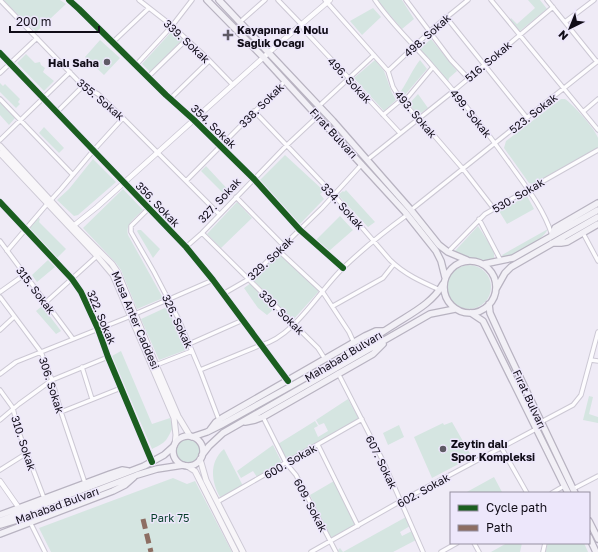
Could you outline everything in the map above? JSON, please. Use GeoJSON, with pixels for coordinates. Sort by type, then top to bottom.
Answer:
{"type":"FeatureCollection","features":[{"type":"Feature","properties":{"kind":"main road","name":"Fırat Bulvarı"},"geometry":{"type":"LineString","coordinates":[[207,0],[318,116],[436,246],[467,260]]}},
{"type":"Feature","properties":{"kind":"main road","name":"Fırat Bulvarı"},"geometry":{"type":"LineString","coordinates":[[219,0],[319,106],[412,210],[436,246],[445,277]]}},
{"type":"Feature","properties":{"kind":"main road","name":"Musa Anter Caddesi"},"geometry":{"type":"LineString","coordinates":[[0,146],[49,202]]}},
{"type":"Feature","properties":{"kind":"main road","name":"Musa Anter Caddesi"},"geometry":{"type":"LineString","coordinates":[[0,153],[112,264],[118,273],[174,418],[176,435],[174,445]]}},
{"type":"Feature","properties":{"kind":"main road"},"geometry":{"type":"LineString","coordinates":[[552,235],[555,228],[598,203]]}},
{"type":"Feature","properties":{"kind":"main road"},"geometry":{"type":"LineString","coordinates":[[598,210],[513,258],[484,264],[467,260],[456,264],[445,277],[443,284],[446,298],[455,308],[463,312],[471,313],[484,309],[492,300],[505,273],[511,267],[598,217]]}},
{"type":"Feature","properties":{"kind":"main road"},"geometry":{"type":"LineString","coordinates":[[552,243],[567,242],[598,224]]}},
{"type":"Feature","properties":{"kind":"main road","name":"Musa Anter Caddesi"},"geometry":{"type":"LineString","coordinates":[[72,226],[112,275],[133,315],[178,416],[191,437]]}},
{"type":"Feature","properties":{"kind":"main road"},"geometry":{"type":"LineString","coordinates":[[484,264],[493,275],[496,282],[496,289]]}},
{"type":"Feature","properties":{"kind":"main road","name":"Mahabad Bulvarı"},"geometry":{"type":"LineString","coordinates":[[191,437],[210,431],[279,393],[384,331],[423,306],[440,290],[443,284]]}},
{"type":"Feature","properties":{"kind":"main road","name":"Fırat Bulvarı"},"geometry":{"type":"LineString","coordinates":[[489,304],[490,313],[540,422],[574,491]]}},
{"type":"Feature","properties":{"kind":"main road","name":"Mahabad Bulvarı"},"geometry":{"type":"LineString","coordinates":[[201,457],[209,446],[223,433],[241,422],[430,314],[455,308]]}},
{"type":"Feature","properties":{"kind":"main road","name":"Fırat Bulvarı"},"geometry":{"type":"LineString","coordinates":[[471,313],[483,321],[567,492]]}},
{"type":"Feature","properties":{"kind":"main road"},"geometry":{"type":"LineString","coordinates":[[210,431],[219,420],[325,359],[376,331],[384,331]]}},
{"type":"Feature","properties":{"kind":"main road"},"geometry":{"type":"LineString","coordinates":[[241,422],[255,420],[262,417],[338,372],[373,354],[388,338]]}},
{"type":"Feature","properties":{"kind":"main road"},"geometry":{"type":"LineString","coordinates":[[236,552],[195,471],[179,463],[174,457],[174,445],[180,438],[191,437],[198,441],[201,445],[201,457],[206,480],[242,552]]}},
{"type":"Feature","properties":{"kind":"main road","name":"Mahabad Bulvarı"},"geometry":{"type":"LineString","coordinates":[[0,521],[152,462],[164,455],[174,445]]}},
{"type":"Feature","properties":{"kind":"main road"},"geometry":{"type":"LineString","coordinates":[[185,466],[194,464],[201,457]]}},
{"type":"Feature","properties":{"kind":"main road","name":"Mahabad Bulvarı"},"geometry":{"type":"LineString","coordinates":[[0,525],[33,515],[157,468],[185,466]]}},
{"type":"Feature","properties":{"kind":"main road"},"geometry":{"type":"LineString","coordinates":[[0,515],[122,470],[130,471]]}},
{"type":"Feature","properties":{"kind":"main road"},"geometry":{"type":"LineString","coordinates":[[0,534],[113,491],[125,485],[137,475]]}},
{"type":"Feature","properties":{"kind":"main road"},"geometry":{"type":"LineString","coordinates":[[590,523],[598,539]]}},
{"type":"Feature","properties":{"kind":"main road"},"geometry":{"type":"LineString","coordinates":[[590,539],[596,552]]}},
{"type":"Feature","properties":{"kind":"street","name":"355. Sokak"},"geometry":{"type":"LineString","coordinates":[[0,0],[83,86],[98,94],[219,214]]}},
{"type":"Feature","properties":{"kind":"street","name":"354. Sokak"},"geometry":{"type":"LineString","coordinates":[[69,0],[74,2],[170,99],[194,120],[254,179],[300,230],[343,268]]}},
{"type":"Feature","properties":{"kind":"street","name":"339. Sokak"},"geometry":{"type":"LineString","coordinates":[[139,0],[187,39],[233,85]]}},
{"type":"Feature","properties":{"kind":"street"},"geometry":{"type":"LineString","coordinates":[[136,65],[172,26],[192,0]]}},
{"type":"Feature","properties":{"kind":"street"},"geometry":{"type":"LineString","coordinates":[[257,0],[260,4]]}},
{"type":"Feature","properties":{"kind":"street"},"geometry":{"type":"LineString","coordinates":[[240,22],[265,0]]}},
{"type":"Feature","properties":{"kind":"street","name":"496. Sokak"},"geometry":{"type":"LineString","coordinates":[[278,0],[400,133]]}},
{"type":"Feature","properties":{"kind":"street","name":"499. Sokak"},"geometry":{"type":"LineString","coordinates":[[375,0],[413,47],[433,67],[495,142],[528,189],[546,219],[552,235]]}},
{"type":"Feature","properties":{"kind":"street"},"geometry":{"type":"LineString","coordinates":[[406,0],[451,60],[468,78]]}},
{"type":"Feature","properties":{"kind":"street","name":"498. Sokak"},"geometry":{"type":"LineString","coordinates":[[388,71],[446,17],[468,0]]}},
{"type":"Feature","properties":{"kind":"street"},"geometry":{"type":"LineString","coordinates":[[491,0],[563,89],[584,111],[598,130]]}},
{"type":"Feature","properties":{"kind":"street"},"geometry":{"type":"LineString","coordinates":[[547,0],[598,61]]}},
{"type":"Feature","properties":{"kind":"street"},"geometry":{"type":"LineString","coordinates":[[564,22],[594,0]]}},
{"type":"Feature","properties":{"kind":"street"},"geometry":{"type":"LineString","coordinates":[[72,226],[82,220],[269,52],[302,25],[327,1]]}},
{"type":"Feature","properties":{"kind":"street","name":"493. Sokak"},"geometry":{"type":"LineString","coordinates":[[327,1],[388,71],[393,87],[402,101],[463,169],[494,209]]}},
{"type":"Feature","properties":{"kind":"street","name":"516. Sokak"},"geometry":{"type":"LineString","coordinates":[[367,160],[453,91],[553,7]]}},
{"type":"Feature","properties":{"kind":"street"},"geometry":{"type":"LineString","coordinates":[[113,42],[149,8]]}},
{"type":"Feature","properties":{"kind":"street"},"geometry":{"type":"LineString","coordinates":[[446,17],[527,118]]}},
{"type":"Feature","properties":{"kind":"street"},"geometry":{"type":"LineString","coordinates":[[0,73],[37,38]]}},
{"type":"Feature","properties":{"kind":"street"},"geometry":{"type":"LineString","coordinates":[[148,77],[187,39]]}},
{"type":"Feature","properties":{"kind":"street","name":"356. Sokak"},"geometry":{"type":"LineString","coordinates":[[0,53],[186,247],[213,280],[288,381]]}},
{"type":"Feature","properties":{"kind":"street"},"geometry":{"type":"LineString","coordinates":[[319,106],[374,55]]}},
{"type":"Feature","properties":{"kind":"street"},"geometry":{"type":"LineString","coordinates":[[170,99],[209,61]]}},
{"type":"Feature","properties":{"kind":"street","name":"523. Sokak"},"geometry":{"type":"LineString","coordinates":[[412,210],[598,61]]}},
{"type":"Feature","properties":{"kind":"street"},"geometry":{"type":"LineString","coordinates":[[383,115],[402,101],[433,67]]}},
{"type":"Feature","properties":{"kind":"street"},"geometry":{"type":"LineString","coordinates":[[0,140],[70,72]]}},
{"type":"Feature","properties":{"kind":"street","name":"338. Sokak"},"geometry":{"type":"LineString","coordinates":[[186,181],[285,81]]}},
{"type":"Feature","properties":{"kind":"street"},"geometry":{"type":"LineString","coordinates":[[57,112],[83,86]]}},
{"type":"Feature","properties":{"kind":"street"},"geometry":{"type":"LineString","coordinates":[[0,98],[73,175]]}},
{"type":"Feature","properties":{"kind":"street"},"geometry":{"type":"LineString","coordinates":[[584,111],[598,99]]}},
{"type":"Feature","properties":{"kind":"street","name":"334. Sokak"},"geometry":{"type":"LineString","coordinates":[[254,111],[334,195],[394,264],[417,280],[440,290]]}},
{"type":"Feature","properties":{"kind":"street","name":"327. Sokak"},"geometry":{"type":"LineString","coordinates":[[186,247],[202,233],[286,145],[318,116]]}},
{"type":"Feature","properties":{"kind":"street"},"geometry":{"type":"LineString","coordinates":[[7,251],[25,228],[62,189],[93,151],[123,118]]}},
{"type":"Feature","properties":{"kind":"street","name":"530. Sokak"},"geometry":{"type":"LineString","coordinates":[[448,252],[479,219],[528,189],[598,150]]}},
{"type":"Feature","properties":{"kind":"street","name":"329. Sokak"},"geometry":{"type":"LineString","coordinates":[[223,294],[250,279],[300,230],[362,164]]}},
{"type":"Feature","properties":{"kind":"street"},"geometry":{"type":"LineString","coordinates":[[236,197],[283,245]]}},
{"type":"Feature","properties":{"kind":"street","name":"322. Sokak"},"geometry":{"type":"LineString","coordinates":[[0,202],[72,279],[81,292],[98,329],[108,357],[152,462]]}},
{"type":"Feature","properties":{"kind":"street","name":"326. Sokak"},"geometry":{"type":"LineString","coordinates":[[149,208],[130,228],[133,236],[154,270],[189,344],[219,420]]}},
{"type":"Feature","properties":{"kind":"street"},"geometry":{"type":"LineString","coordinates":[[200,370],[261,345],[270,343],[279,338],[305,312],[343,268],[407,215]]}},
{"type":"Feature","properties":{"kind":"street"},"geometry":{"type":"LineString","coordinates":[[479,219],[502,261]]}},
{"type":"Feature","properties":{"kind":"street","name":"330. Sokak"},"geometry":{"type":"LineString","coordinates":[[202,233],[318,348],[325,359]]}},
{"type":"Feature","properties":{"kind":"street"},"geometry":{"type":"LineString","coordinates":[[582,233],[598,261]]}},
{"type":"Feature","properties":{"kind":"street","name":"315. Sokak"},"geometry":{"type":"LineString","coordinates":[[0,241],[73,339]]}},
{"type":"Feature","properties":{"kind":"street"},"geometry":{"type":"LineString","coordinates":[[278,250],[322,291],[333,306],[354,343]]}},
{"type":"Feature","properties":{"kind":"street"},"geometry":{"type":"LineString","coordinates":[[45,303],[97,256]]}},
{"type":"Feature","properties":{"kind":"street"},"geometry":{"type":"LineString","coordinates":[[333,306],[383,278],[394,264]]}},
{"type":"Feature","properties":{"kind":"street"},"geometry":{"type":"LineString","coordinates":[[0,292],[24,275]]}},
{"type":"Feature","properties":{"kind":"street"},"geometry":{"type":"LineString","coordinates":[[0,374],[16,362],[133,315],[213,280]]}},
{"type":"Feature","properties":{"kind":"street","name":"306. Sokak"},"geometry":{"type":"LineString","coordinates":[[0,297],[41,352],[52,380],[85,483]]}},
{"type":"Feature","properties":{"kind":"street"},"geometry":{"type":"LineString","coordinates":[[0,330],[14,317]]}},
{"type":"Feature","properties":{"kind":"street"},"geometry":{"type":"LineString","coordinates":[[189,344],[242,320]]}},
{"type":"Feature","properties":{"kind":"street"},"geometry":{"type":"LineString","coordinates":[[540,422],[573,405],[581,396],[598,332]]}},
{"type":"Feature","properties":{"kind":"street"},"geometry":{"type":"LineString","coordinates":[[156,365],[192,351]]}},
{"type":"Feature","properties":{"kind":"street"},"geometry":{"type":"LineString","coordinates":[[0,420],[13,408],[52,380],[108,357]]}},
{"type":"Feature","properties":{"kind":"street"},"geometry":{"type":"LineString","coordinates":[[591,360],[598,361]]}},
{"type":"Feature","properties":{"kind":"street"},"geometry":{"type":"LineString","coordinates":[[82,368],[92,399]]}},
{"type":"Feature","properties":{"kind":"street","name":"607. Sokak"},"geometry":{"type":"LineString","coordinates":[[338,372],[401,501],[423,552]]}},
{"type":"Feature","properties":{"kind":"street"},"geometry":{"type":"LineString","coordinates":[[61,412],[121,388]]}},
{"type":"Feature","properties":{"kind":"street","name":"310. Sokak"},"geometry":{"type":"LineString","coordinates":[[0,390],[13,408],[19,431],[44,498]]}},
{"type":"Feature","properties":{"kind":"street","name":"609. Sokak"},"geometry":{"type":"LineString","coordinates":[[262,417],[286,463],[296,475],[336,552]]}},
{"type":"Feature","properties":{"kind":"street","name":"600. Sokak"},"geometry":{"type":"LineString","coordinates":[[217,502],[362,419]]}},
{"type":"Feature","properties":{"kind":"street","name":"602. Sokak"},"geometry":{"type":"LineString","coordinates":[[311,552],[401,501],[536,429]]}},
{"type":"Feature","properties":{"kind":"street"},"geometry":{"type":"LineString","coordinates":[[318,445],[358,526]]}},
{"type":"Feature","properties":{"kind":"street"},"geometry":{"type":"LineString","coordinates":[[501,447],[526,492]]}},
{"type":"Feature","properties":{"kind":"street"},"geometry":{"type":"LineString","coordinates":[[0,470],[27,453]]}},
{"type":"Feature","properties":{"kind":"street"},"geometry":{"type":"LineString","coordinates":[[574,491],[598,476]]}},
{"type":"Feature","properties":{"kind":"street"},"geometry":{"type":"LineString","coordinates":[[0,481],[19,508]]}},
{"type":"Feature","properties":{"kind":"street"},"geometry":{"type":"LineString","coordinates":[[554,492],[564,486]]}},
{"type":"Feature","properties":{"kind":"street"},"geometry":{"type":"LineString","coordinates":[[30,522],[45,552]]}},
{"type":"Feature","properties":{"kind":"street"},"geometry":{"type":"LineString","coordinates":[[441,552],[455,544]]}},
{"type":"Feature","properties":{"kind":"green space"},"geometry":{"type":"Polygon","coordinates":[[[3,0],[60,0],[66,4],[36,32],[3,0]]]}},
{"type":"Feature","properties":{"kind":"green space"},"geometry":{"type":"Polygon","coordinates":[[[377,0],[402,0],[414,19],[402,29],[377,0]]]}},
{"type":"Feature","properties":{"kind":"green space"},"geometry":{"type":"Polygon","coordinates":[[[528,0],[540,0],[547,9],[520,31],[510,20],[511,18],[517,24],[535,8],[528,0]]]}},
{"type":"Feature","properties":{"kind":"green space"},"geometry":{"type":"Polygon","coordinates":[[[373,8],[381,17],[362,35],[350,21],[373,8]]]}},
{"type":"Feature","properties":{"kind":"green space"},"geometry":{"type":"Polygon","coordinates":[[[172,31],[183,39],[150,72],[142,64],[172,31]]]}},
{"type":"Feature","properties":{"kind":"green space"},"geometry":{"type":"Polygon","coordinates":[[[431,39],[457,71],[449,78],[448,82],[420,49],[431,39]]]}},
{"type":"Feature","properties":{"kind":"green space"},"geometry":{"type":"Polygon","coordinates":[[[100,40],[120,58],[104,75],[85,57],[100,40]]]}},
{"type":"Feature","properties":{"kind":"green space"},"geometry":{"type":"Polygon","coordinates":[[[26,54],[35,63],[40,62],[45,68],[43,72],[54,81],[44,91],[17,63],[26,54]]]}},
{"type":"Feature","properties":{"kind":"green space"},"geometry":{"type":"Polygon","coordinates":[[[375,60],[384,71],[396,100],[384,111],[354,78],[375,60]]]}},
{"type":"Feature","properties":{"kind":"green space"},"geometry":{"type":"Polygon","coordinates":[[[420,60],[427,69],[404,96],[401,91],[420,60]]]}},
{"type":"Feature","properties":{"kind":"green space"},"geometry":{"type":"Polygon","coordinates":[[[0,83],[3,86],[5,84],[20,99],[18,102],[20,104],[16,108],[0,92],[0,83]]]}},
{"type":"Feature","properties":{"kind":"green space"},"geometry":{"type":"Polygon","coordinates":[[[418,94],[428,108],[418,115],[409,104],[418,94]]]}},
{"type":"Feature","properties":{"kind":"green space"},"geometry":{"type":"Polygon","coordinates":[[[561,99],[565,99],[573,106],[593,129],[598,138],[598,148],[533,184],[529,183],[504,148],[506,141],[561,99]]]}},
{"type":"Feature","properties":{"kind":"green space"},"geometry":{"type":"Polygon","coordinates":[[[0,102],[15,118],[9,125],[0,115],[0,102]]]}},
{"type":"Feature","properties":{"kind":"green space"},"geometry":{"type":"Polygon","coordinates":[[[44,127],[64,148],[59,153],[39,133],[44,127]]]}},
{"type":"Feature","properties":{"kind":"green space"},"geometry":{"type":"Polygon","coordinates":[[[285,155],[324,191],[320,194],[324,199],[300,224],[259,181],[285,155]]]}},
{"type":"Feature","properties":{"kind":"green space"},"geometry":{"type":"Polygon","coordinates":[[[93,159],[116,182],[78,215],[74,216],[57,200],[69,189],[93,159]]]}},
{"type":"Feature","properties":{"kind":"green space"},"geometry":{"type":"Polygon","coordinates":[[[206,166],[232,194],[228,198],[201,171],[206,166]]]}},
{"type":"Feature","properties":{"kind":"green space"},"geometry":{"type":"Polygon","coordinates":[[[123,189],[143,210],[129,224],[127,231],[163,298],[137,309],[121,270],[83,228],[123,189]]]}},
{"type":"Feature","properties":{"kind":"green space"},"geometry":{"type":"Polygon","coordinates":[[[346,190],[375,222],[368,227],[338,195],[346,190]]]}},
{"type":"Feature","properties":{"kind":"green space"},"geometry":{"type":"Polygon","coordinates":[[[527,196],[534,209],[507,224],[499,211],[527,196]]]}},
{"type":"Feature","properties":{"kind":"green space"},"geometry":{"type":"Polygon","coordinates":[[[237,202],[252,218],[221,248],[207,234],[237,202]]]}},
{"type":"Feature","properties":{"kind":"green space"},"geometry":{"type":"Polygon","coordinates":[[[340,216],[353,230],[329,251],[316,240],[340,216]]]}},
{"type":"Feature","properties":{"kind":"green space"},"geometry":{"type":"Polygon","coordinates":[[[38,217],[40,219],[39,222],[66,249],[57,258],[28,228],[38,217]]]}},
{"type":"Feature","properties":{"kind":"green space"},"geometry":{"type":"Polygon","coordinates":[[[478,226],[494,251],[494,260],[474,259],[454,252],[478,226]]]}},
{"type":"Feature","properties":{"kind":"green space"},"geometry":{"type":"Polygon","coordinates":[[[548,229],[541,238],[522,251],[503,257],[502,255],[548,229]]]}},
{"type":"Feature","properties":{"kind":"green space"},"geometry":{"type":"Polygon","coordinates":[[[141,230],[160,249],[153,258],[137,231],[141,230]]]}},
{"type":"Feature","properties":{"kind":"green space"},"geometry":{"type":"Polygon","coordinates":[[[279,253],[319,291],[293,320],[253,280],[279,253]]]}},
{"type":"Feature","properties":{"kind":"green space"},"geometry":{"type":"Polygon","coordinates":[[[48,260],[55,267],[37,282],[32,275],[48,260]]]}},
{"type":"Feature","properties":{"kind":"green space"},"geometry":{"type":"Polygon","coordinates":[[[465,265],[473,265],[485,271],[491,283],[491,291],[485,303],[473,309],[465,309],[453,303],[447,291],[447,283],[453,271],[465,265]]]}},
{"type":"Feature","properties":{"kind":"green space"},"geometry":{"type":"Polygon","coordinates":[[[251,283],[275,308],[267,315],[258,308],[244,288],[251,283]]]}},
{"type":"Feature","properties":{"kind":"green space"},"geometry":{"type":"Polygon","coordinates":[[[42,306],[61,331],[56,334],[36,311],[42,306]]]}},
{"type":"Feature","properties":{"kind":"green space"},"geometry":{"type":"Polygon","coordinates":[[[167,307],[186,350],[159,360],[141,319],[167,307]]]}},
{"type":"Feature","properties":{"kind":"green space"},"geometry":{"type":"Polygon","coordinates":[[[121,351],[152,424],[170,418],[173,427],[165,441],[152,449],[112,356],[121,351]]]}},
{"type":"Feature","properties":{"kind":"green space"},"geometry":{"type":"Polygon","coordinates":[[[589,396],[593,397],[589,414],[598,417],[598,423],[583,420],[589,396]]]}},
{"type":"Feature","properties":{"kind":"green space"},"geometry":{"type":"Polygon","coordinates":[[[348,399],[359,419],[286,460],[278,444],[315,421],[318,426],[314,428],[318,437],[328,431],[324,423],[319,425],[316,420],[348,399]]]}},
{"type":"Feature","properties":{"kind":"green space","name":"Zeytin dalı Spor Kompleksi"},"geometry":{"type":"Polygon","coordinates":[[[452,422],[472,457],[432,478],[414,437],[443,423],[444,425],[452,422]]]}},
{"type":"Feature","properties":{"kind":"green space"},"geometry":{"type":"Polygon","coordinates":[[[399,425],[404,437],[388,445],[383,433],[399,425]]]}},
{"type":"Feature","properties":{"kind":"green space"},"geometry":{"type":"Polygon","coordinates":[[[188,439],[197,442],[200,451],[197,460],[188,463],[179,460],[176,451],[179,442],[188,439]]]}},
{"type":"Feature","properties":{"kind":"green space"},"geometry":{"type":"Polygon","coordinates":[[[273,445],[282,463],[257,477],[253,471],[241,478],[237,471],[273,445]]]}},
{"type":"Feature","properties":{"kind":"green space"},"geometry":{"type":"Polygon","coordinates":[[[224,449],[243,486],[220,497],[213,478],[213,472],[216,460],[224,449]]]}},
{"type":"Feature","properties":{"kind":"green space"},"geometry":{"type":"Polygon","coordinates":[[[494,477],[502,492],[467,492],[494,477]]]}},
{"type":"Feature","properties":{"kind":"green space","name":"Park 75"},"geometry":{"type":"Polygon","coordinates":[[[173,478],[187,484],[195,481],[232,552],[51,552],[39,528],[173,478]]]}},
{"type":"Feature","properties":{"kind":"green space"},"geometry":{"type":"Polygon","coordinates":[[[334,481],[355,525],[331,538],[310,495],[334,481]]]}},
{"type":"Feature","properties":{"kind":"green space"},"geometry":{"type":"Polygon","coordinates":[[[406,517],[410,526],[400,532],[402,536],[412,531],[416,540],[393,552],[343,552],[406,517]]]}},
{"type":"Feature","properties":{"kind":"green space"},"geometry":{"type":"Polygon","coordinates":[[[505,544],[522,544],[520,552],[491,552],[505,544]]]}},
{"type":"Feature","properties":{"kind":"green space"},"geometry":{"type":"Polygon","coordinates":[[[548,544],[584,544],[588,552],[545,552],[548,544]]]}},
{"type":"Feature","properties":{"kind":"green space"},"geometry":{"type":"Polygon","coordinates":[[[340,548],[343,552],[339,552],[338,550],[340,548]]]}},
{"type":"Feature","properties":{"kind":"marked path"},"geometry":{"type":"LineString","coordinates":[[143,519],[151,552]]}},
{"type":"Feature","properties":{"kind":"cycle path"},"geometry":{"type":"LineString","coordinates":[[69,0],[254,179],[300,230],[343,268]]}},
{"type":"Feature","properties":{"kind":"cycle path"},"geometry":{"type":"LineString","coordinates":[[0,53],[186,247],[213,280],[288,381]]}},
{"type":"Feature","properties":{"kind":"cycle path"},"geometry":{"type":"LineString","coordinates":[[0,202],[72,279],[81,292],[98,329],[108,357],[152,462]]}},
{"type":"Feature","properties":{"kind":"place","name":"Kayapınar 4 Nolu Sağlık Ocağı"},"geometry":{"type":"Point","coordinates":[228,35]}},
{"type":"Feature","properties":{"kind":"place","name":"Halı Saha"},"geometry":{"type":"Point","coordinates":[107,62]}},
{"type":"Feature","properties":{"kind":"place","name":"Zeytin dalı Spor Kompleksi"},"geometry":{"type":"Point","coordinates":[443,449]}}]}
